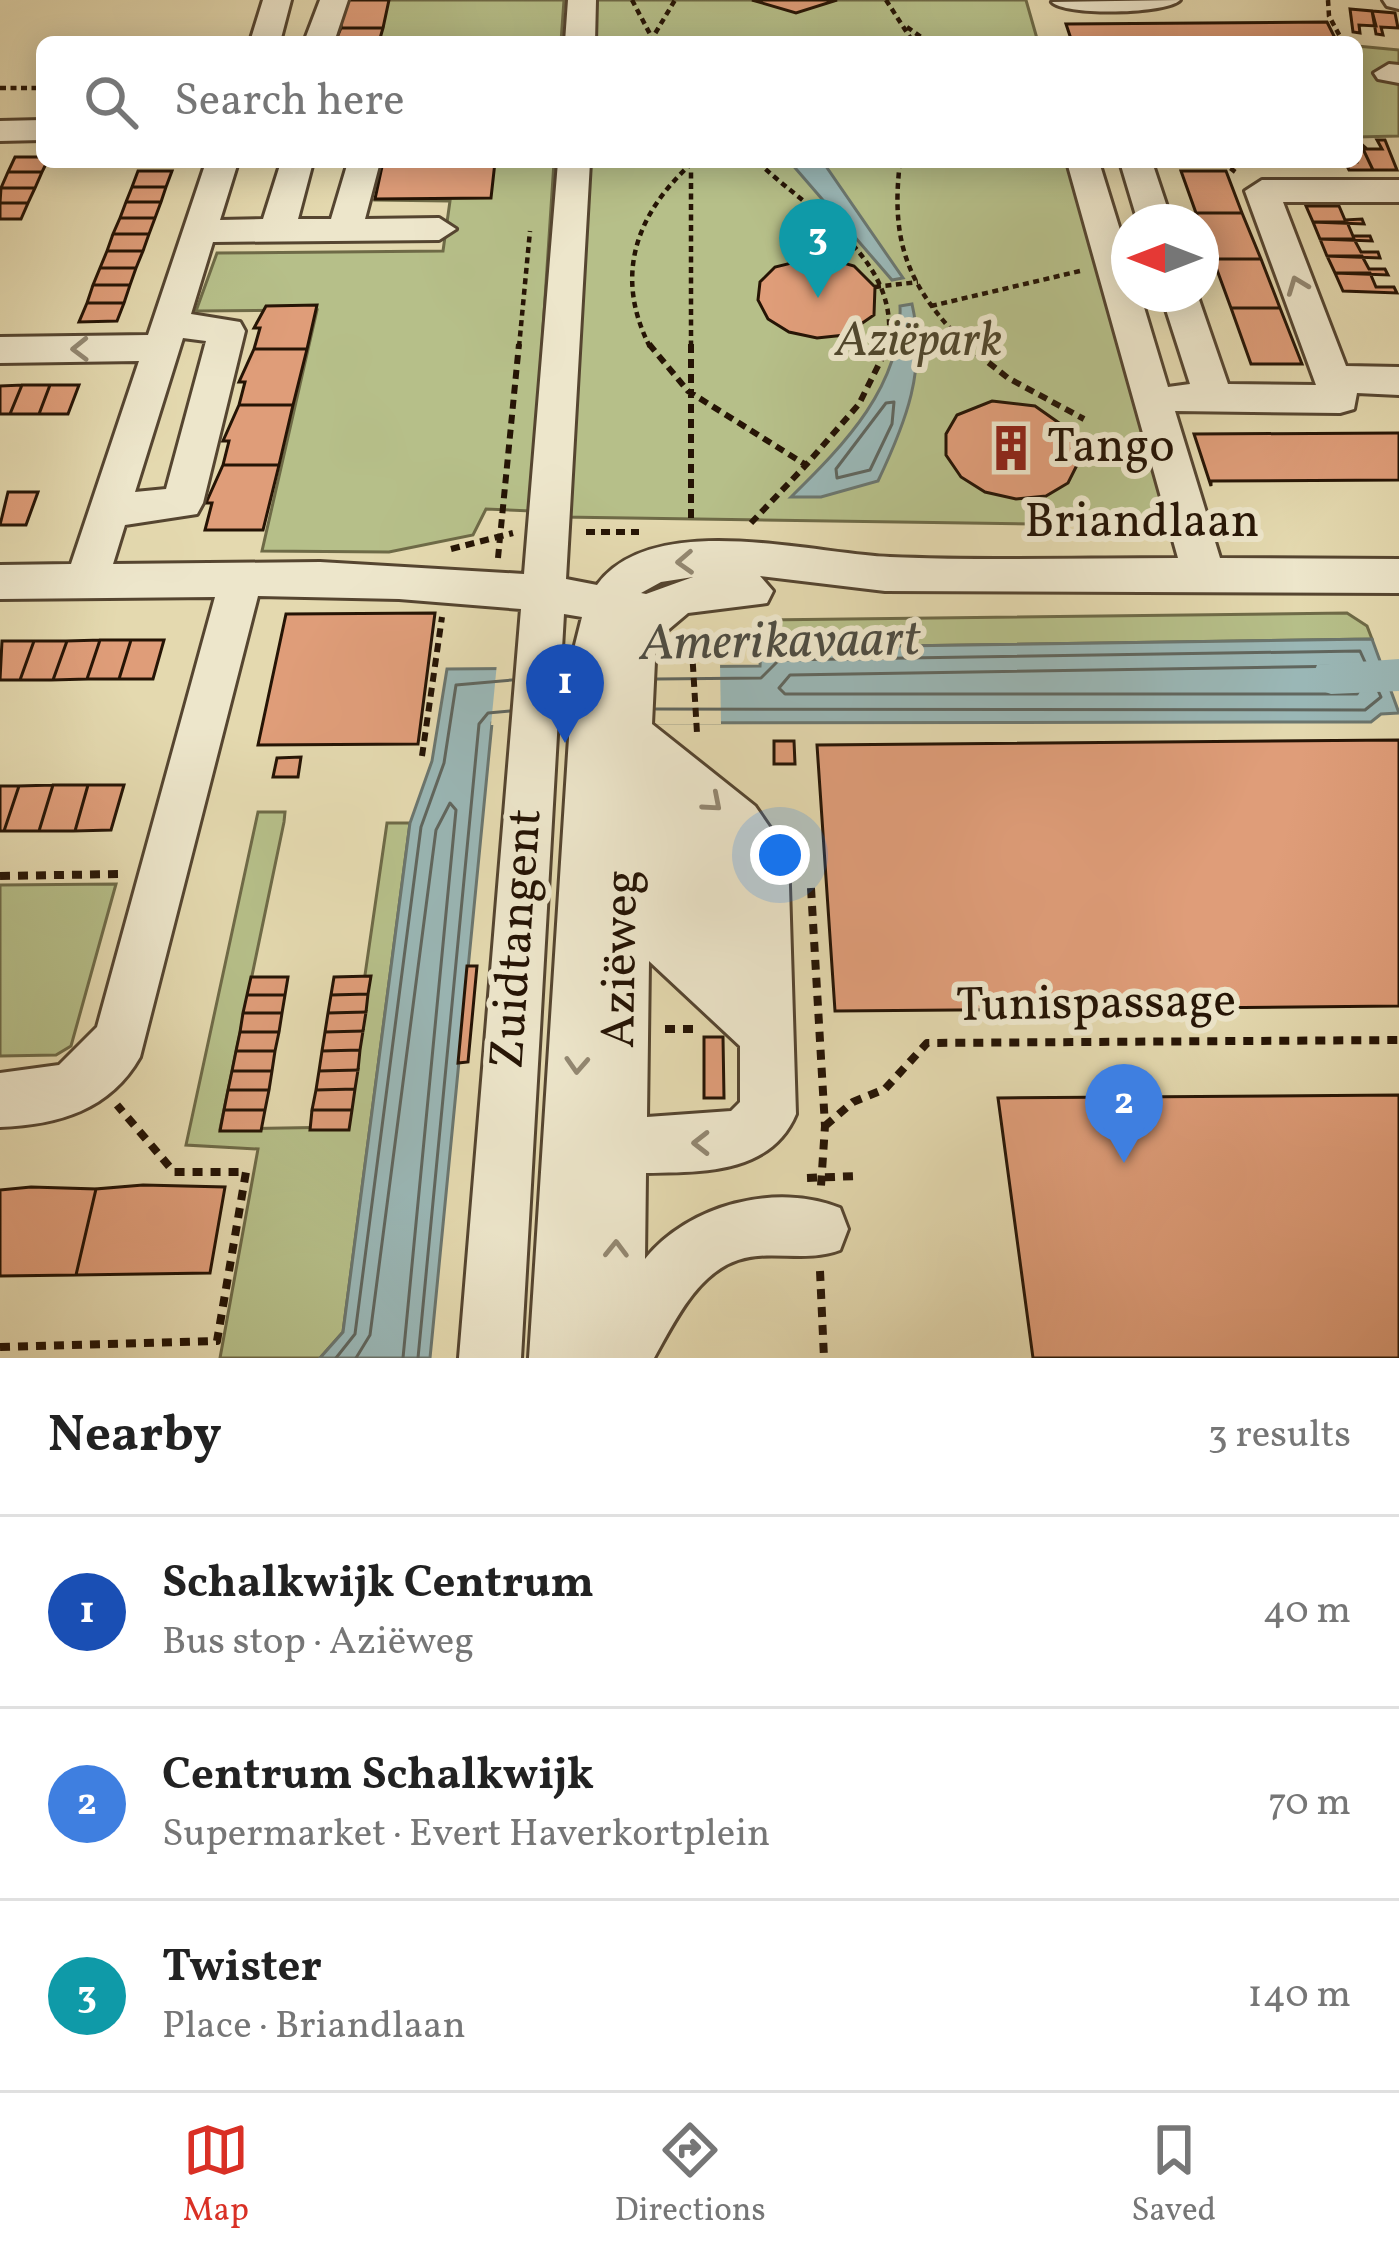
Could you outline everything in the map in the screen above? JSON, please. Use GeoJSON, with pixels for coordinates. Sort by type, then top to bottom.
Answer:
{"type":"FeatureCollection","features":[{"type":"Feature","properties":{"kind":"street"},"geometry":{"type":"LineString","coordinates":[[267,36],[277,0]]}},
{"type":"Feature","properties":{"kind":"street"},"geometry":{"type":"LineString","coordinates":[[321,36],[334,0]]}},
{"type":"Feature","properties":{"kind":"street"},"geometry":{"type":"LineString","coordinates":[[580,36],[582,0]]}},
{"type":"Feature","properties":{"kind":"street"},"geometry":{"type":"LineString","coordinates":[[1055,8],[1166,0]]}},
{"type":"Feature","properties":{"kind":"street"},"geometry":{"type":"LineString","coordinates":[[86,582],[220,168]]}},
{"type":"Feature","properties":{"kind":"street"},"geometry":{"type":"LineString","coordinates":[[277,231],[295,168]]}},
{"type":"Feature","properties":{"kind":"street"},"geometry":{"type":"LineString","coordinates":[[345,230],[362,168]]}},
{"type":"Feature","properties":{"kind":"street","name":"Zuidtangent"},"geometry":{"type":"LineString","coordinates":[[490,1358],[535,662],[574,168]]}},
{"type":"Feature","properties":{"kind":"street"},"geometry":{"type":"LineString","coordinates":[[1085,168],[1111,229]]}},
{"type":"Feature","properties":{"kind":"street"},"geometry":{"type":"LineString","coordinates":[[1138,168],[1150,204]]}},
{"type":"Feature","properties":{"kind":"street"},"geometry":{"type":"LineString","coordinates":[[1182,312],[1193,392],[1340,399],[1262,191],[1399,191]]}},
{"type":"Feature","properties":{"kind":"street"},"geometry":{"type":"LineString","coordinates":[[200,231],[439,229]]}},
{"type":"Feature","properties":{"kind":"street"},"geometry":{"type":"LineString","coordinates":[[1134,312],[1205,579]]}},
{"type":"Feature","properties":{"kind":"street"},"geometry":{"type":"LineString","coordinates":[[0,350],[227,331],[183,503],[111,511]]}},
{"type":"Feature","properties":{"kind":"street"},"geometry":{"type":"LineString","coordinates":[[1332,379],[1399,381]]}},
{"type":"Feature","properties":{"kind":"street","name":"Briandlaan"},"geometry":{"type":"LineString","coordinates":[[608,603],[634,574],[656,564],[836,563],[885,574],[1398,579]]}},
{"type":"Feature","properties":{"kind":"street","name":"Briandlaan"},"geometry":{"type":"LineString","coordinates":[[652,612],[692,592],[833,590],[885,574]]}},
{"type":"Feature","properties":{"kind":"street"},"geometry":{"type":"LineString","coordinates":[[0,582],[401,579],[542,590],[652,612]]}},
{"type":"Feature","properties":{"kind":"street"},"geometry":{"type":"LineString","coordinates":[[0,1100],[68,1092],[95,1078],[121,1038],[241,580]]}},
{"type":"Feature","properties":{"kind":"street","name":"Aziëweg"},"geometry":{"type":"LineString","coordinates":[[560,1358],[595,1152],[626,804],[608,603]]}},
{"type":"Feature","properties":{"kind":"street","name":"Aziëweg"},"geometry":{"type":"LineString","coordinates":[[613,663],[652,612]]}},
{"type":"Feature","properties":{"kind":"street"},"geometry":{"type":"LineString","coordinates":[[595,1152],[732,1143],[754,1131],[768,1114],[766,910],[626,804]]}},
{"type":"Feature","properties":{"kind":"street"},"geometry":{"type":"LineString","coordinates":[[626,804],[767,967]]}},
{"type":"Feature","properties":{"kind":"street"},"geometry":{"type":"LineString","coordinates":[[626,804],[765,1033]]}},
{"type":"Feature","properties":{"kind":"street","name":"Aziëweg"},"geometry":{"type":"LineString","coordinates":[[595,1152],[615,1273],[621,1357]]}},
{"type":"Feature","properties":{"kind":"street"},"geometry":{"type":"LineString","coordinates":[[621,1357],[668,1274],[728,1231],[818,1229]]}},
{"type":"Feature","properties":{"kind":"path"},"geometry":{"type":"LineString","coordinates":[[632,0],[649,36]]}},
{"type":"Feature","properties":{"kind":"path"},"geometry":{"type":"LineString","coordinates":[[651,36],[675,0]]}},
{"type":"Feature","properties":{"kind":"path"},"geometry":{"type":"LineString","coordinates":[[886,0],[910,36]]}},
{"type":"Feature","properties":{"kind":"path"},"geometry":{"type":"LineString","coordinates":[[1328,0],[1329,16],[1340,36]]}},
{"type":"Feature","properties":{"kind":"path"},"geometry":{"type":"LineString","coordinates":[[904,25],[920,36]]}},
{"type":"Feature","properties":{"kind":"path"},"geometry":{"type":"LineString","coordinates":[[0,88],[36,88]]}},
{"type":"Feature","properties":{"kind":"path"},"geometry":{"type":"LineString","coordinates":[[686,168],[644,213],[629,250],[628,294],[643,341],[676,381],[806,465]]}},
{"type":"Feature","properties":{"kind":"path"},"geometry":{"type":"LineString","coordinates":[[691,168],[691,532]]}},
{"type":"Feature","properties":{"kind":"path"},"geometry":{"type":"LineString","coordinates":[[750,524],[866,400],[886,353],[893,306],[880,272],[832,222],[764,168]]}},
{"type":"Feature","properties":{"kind":"path"},"geometry":{"type":"LineString","coordinates":[[899,168],[892,208],[897,239],[931,306],[956,340],[1014,387],[1084,418]]}},
{"type":"Feature","properties":{"kind":"path"},"geometry":{"type":"LineString","coordinates":[[532,208],[502,533],[651,532]]}},
{"type":"Feature","properties":{"kind":"path"},"geometry":{"type":"LineString","coordinates":[[931,306],[1111,240]]}},
{"type":"Feature","properties":{"kind":"path"},"geometry":{"type":"LineString","coordinates":[[875,287],[918,282]]}},
{"type":"Feature","properties":{"kind":"path"},"geometry":{"type":"LineString","coordinates":[[422,757],[445,601]]}},
{"type":"Feature","properties":{"kind":"path"},"geometry":{"type":"LineString","coordinates":[[626,804],[694,662]]}},
{"type":"Feature","properties":{"kind":"path"},"geometry":{"type":"LineString","coordinates":[[0,876],[164,873]]}},
{"type":"Feature","properties":{"kind":"path"},"geometry":{"type":"LineString","coordinates":[[650,1028],[710,1030]]}},
{"type":"Feature","properties":{"kind":"path","name":"Tunispassage"},"geometry":{"type":"LineString","coordinates":[[825,1126],[853,1102],[885,1089],[927,1043],[1399,1040]]}},
{"type":"Feature","properties":{"kind":"path"},"geometry":{"type":"LineString","coordinates":[[0,1347],[217,1341],[246,1172],[174,1172],[95,1078]]}},
{"type":"Feature","properties":{"kind":"green space"},"geometry":{"type":"Polygon","coordinates":[[[341,0],[564,0],[561,36],[331,36],[341,0]]]}},
{"type":"Feature","properties":{"kind":"green space"},"geometry":{"type":"Polygon","coordinates":[[[597,0],[1026,0],[1036,36],[595,36],[597,0]]]}},
{"type":"Feature","properties":{"kind":"green space"},"geometry":{"type":"Polygon","coordinates":[[[1363,47],[1399,50],[1399,136],[1363,137],[1363,47]]]}},
{"type":"Feature","properties":{"kind":"green space"},"geometry":{"type":"Polygon","coordinates":[[[382,168],[554,168],[531,511],[486,509],[473,535],[389,552],[262,551],[317,310],[196,311],[217,253],[443,251],[450,201],[375,200],[382,168]]]}},
{"type":"Feature","properties":{"kind":"green space","name":"Aziëpark"},"geometry":{"type":"Polygon","coordinates":[[[586,168],[1074,168],[1175,526],[562,517],[586,168]]]}},
{"type":"Feature","properties":{"kind":"green space"},"geometry":{"type":"Polygon","coordinates":[[[1347,613],[1367,626],[1372,639],[761,648],[759,620],[1347,613]]]}},
{"type":"Feature","properties":{"kind":"green space"},"geometry":{"type":"Polygon","coordinates":[[[258,812],[285,812],[284,822],[220,1129],[343,1127],[387,823],[410,823],[343,1332],[320,1358],[220,1358],[258,1149],[186,1145],[258,812]]]}},
{"type":"Feature","properties":{"kind":"green space"},"geometry":{"type":"Polygon","coordinates":[[[116,884],[71,1046],[56,1055],[0,1056],[0,885],[116,884]]]}},
{"type":"Feature","properties":{"kind":"water"},"geometry":{"type":"Polygon","coordinates":[[[795,168],[827,168],[903,278],[892,280],[795,168]]]}},
{"type":"Feature","properties":{"kind":"water"},"geometry":{"type":"Polygon","coordinates":[[[912,304],[917,351],[911,395],[878,481],[821,497],[791,497],[867,412],[892,362],[900,306],[912,304]]]}},
{"type":"Feature","properties":{"kind":"water"},"geometry":{"type":"Polygon","coordinates":[[[1372,639],[1399,713],[1381,714],[1371,722],[492,723],[430,1358],[320,1358],[343,1332],[410,823],[432,761],[447,669],[760,666],[761,648],[1372,639]]]}},
{"type":"Feature","properties":{"kind":"pier"},"geometry":{"type":"Polygon","coordinates":[[[497,663],[720,663],[721,724],[491,725],[497,663]]]}},
{"type":"Feature","properties":{"kind":"building"},"geometry":{"type":"Polygon","coordinates":[[[349,0],[389,0],[383,28],[341,28],[342,8],[349,0]]]}},
{"type":"Feature","properties":{"kind":"building"},"geometry":{"type":"Polygon","coordinates":[[[752,0],[837,0],[796,13],[752,0]]]}},
{"type":"Feature","properties":{"kind":"building"},"geometry":{"type":"Polygon","coordinates":[[[1350,9],[1372,11],[1376,26],[1359,25],[1360,33],[1353,32],[1350,9]]]}},
{"type":"Feature","properties":{"kind":"building"},"geometry":{"type":"Polygon","coordinates":[[[1372,11],[1395,13],[1398,28],[1381,27],[1383,35],[1376,34],[1372,11]]]}},
{"type":"Feature","properties":{"kind":"building"},"geometry":{"type":"Polygon","coordinates":[[[1327,22],[1334,36],[1070,36],[1066,24],[1327,22]]]}},
{"type":"Feature","properties":{"kind":"building"},"geometry":{"type":"Polygon","coordinates":[[[341,28],[383,28],[381,36],[338,36],[341,28]]]}},
{"type":"Feature","properties":{"kind":"building"},"geometry":{"type":"Polygon","coordinates":[[[1377,140],[1385,140],[1397,170],[1373,170],[1363,149],[1382,149],[1377,140]]]}},
{"type":"Feature","properties":{"kind":"building"},"geometry":{"type":"Polygon","coordinates":[[[1363,149],[1373,170],[1349,170],[1363,168],[1363,149]]]}},
{"type":"Feature","properties":{"kind":"building"},"geometry":{"type":"Polygon","coordinates":[[[15,157],[36,157],[36,168],[44,168],[42,172],[8,172],[15,157]]]}},
{"type":"Feature","properties":{"kind":"building"},"geometry":{"type":"Polygon","coordinates":[[[382,168],[494,168],[491,198],[375,199],[382,168]]]}},
{"type":"Feature","properties":{"kind":"building"},"geometry":{"type":"Polygon","coordinates":[[[138,171],[172,171],[166,187],[132,187],[138,171]]]}},
{"type":"Feature","properties":{"kind":"building"},"geometry":{"type":"Polygon","coordinates":[[[1181,171],[1226,171],[1242,213],[1219,213],[1219,204],[1193,204],[1181,171]]]}},
{"type":"Feature","properties":{"kind":"building"},"geometry":{"type":"Polygon","coordinates":[[[8,172],[42,172],[35,188],[1,188],[8,172]]]}},
{"type":"Feature","properties":{"kind":"building"},"geometry":{"type":"Polygon","coordinates":[[[132,187],[166,187],[161,202],[126,202],[132,187]]]}},
{"type":"Feature","properties":{"kind":"building"},"geometry":{"type":"Polygon","coordinates":[[[1,188],[35,188],[28,203],[0,203],[1,188]]]}},
{"type":"Feature","properties":{"kind":"building"},"geometry":{"type":"Polygon","coordinates":[[[126,202],[161,202],[155,218],[120,218],[126,202]]]}},
{"type":"Feature","properties":{"kind":"building"},"geometry":{"type":"Polygon","coordinates":[[[0,203],[28,203],[21,219],[0,219],[0,203]]]}},
{"type":"Feature","properties":{"kind":"building"},"geometry":{"type":"Polygon","coordinates":[[[1306,206],[1339,206],[1345,220],[1362,219],[1364,224],[1313,222],[1306,206]]]}},
{"type":"Feature","properties":{"kind":"building"},"geometry":{"type":"Polygon","coordinates":[[[1219,213],[1242,213],[1261,259],[1219,259],[1219,213]]]}},
{"type":"Feature","properties":{"kind":"building"},"geometry":{"type":"Polygon","coordinates":[[[120,218],[155,218],[149,234],[113,234],[120,218]]]}},
{"type":"Feature","properties":{"kind":"building"},"geometry":{"type":"Polygon","coordinates":[[[1313,222],[1347,222],[1353,236],[1370,236],[1372,241],[1320,239],[1313,222]]]}},
{"type":"Feature","properties":{"kind":"building"},"geometry":{"type":"Polygon","coordinates":[[[113,234],[149,234],[143,251],[107,251],[113,234]]]}},
{"type":"Feature","properties":{"kind":"building"},"geometry":{"type":"Polygon","coordinates":[[[1320,239],[1354,239],[1361,252],[1378,252],[1380,258],[1327,256],[1320,239]]]}},
{"type":"Feature","properties":{"kind":"building"},"geometry":{"type":"Polygon","coordinates":[[[107,251],[143,251],[136,268],[100,268],[107,251]]]}},
{"type":"Feature","properties":{"kind":"building"},"geometry":{"type":"Polygon","coordinates":[[[820,256],[854,266],[875,287],[874,315],[845,335],[817,338],[789,332],[768,319],[758,300],[760,282],[775,267],[820,256]]]}},
{"type":"Feature","properties":{"kind":"building"},"geometry":{"type":"Polygon","coordinates":[[[1327,256],[1362,256],[1369,269],[1385,269],[1388,275],[1335,273],[1327,256]]]}},
{"type":"Feature","properties":{"kind":"building"},"geometry":{"type":"Polygon","coordinates":[[[1219,259],[1261,259],[1280,308],[1231,308],[1219,275],[1219,259]]]}},
{"type":"Feature","properties":{"kind":"building"},"geometry":{"type":"Polygon","coordinates":[[[100,268],[136,268],[130,285],[93,285],[100,268]]]}},
{"type":"Feature","properties":{"kind":"building"},"geometry":{"type":"Polygon","coordinates":[[[1335,273],[1370,273],[1376,287],[1394,287],[1397,293],[1343,291],[1335,273]]]}},
{"type":"Feature","properties":{"kind":"building"},"geometry":{"type":"Polygon","coordinates":[[[93,285],[130,285],[124,303],[87,303],[93,285]]]}},
{"type":"Feature","properties":{"kind":"building"},"geometry":{"type":"Polygon","coordinates":[[[87,303],[124,303],[117,321],[79,322],[87,303]]]}},
{"type":"Feature","properties":{"kind":"building"},"geometry":{"type":"Polygon","coordinates":[[[317,305],[307,349],[254,349],[260,328],[254,328],[266,306],[317,305]]]}},
{"type":"Feature","properties":{"kind":"building"},"geometry":{"type":"Polygon","coordinates":[[[1231,308],[1280,308],[1302,364],[1251,364],[1231,308]]]}},
{"type":"Feature","properties":{"kind":"building"},"geometry":{"type":"Polygon","coordinates":[[[254,349],[307,349],[293,405],[239,405],[245,382],[239,382],[254,349]]]}},
{"type":"Feature","properties":{"kind":"building"},"geometry":{"type":"Polygon","coordinates":[[[22,385],[10,414],[0,414],[0,386],[22,385]]]}},
{"type":"Feature","properties":{"kind":"building"},"geometry":{"type":"Polygon","coordinates":[[[22,385],[50,385],[39,414],[10,414],[22,385]]]}},
{"type":"Feature","properties":{"kind":"building"},"geometry":{"type":"Polygon","coordinates":[[[50,385],[79,385],[68,414],[39,414],[50,385]]]}},
{"type":"Feature","properties":{"kind":"building","name":"Tango"},"geometry":{"type":"Polygon","coordinates":[[[992,401],[1035,406],[1069,430],[1078,463],[1068,483],[1046,496],[1016,499],[985,492],[961,477],[946,455],[946,434],[957,415],[992,401]]]}},
{"type":"Feature","properties":{"kind":"building"},"geometry":{"type":"Polygon","coordinates":[[[239,405],[293,405],[279,465],[223,465],[229,441],[223,441],[239,405]]]}},
{"type":"Feature","properties":{"kind":"building"},"geometry":{"type":"Polygon","coordinates":[[[1399,433],[1399,480],[1211,481],[1211,486],[1194,434],[1399,433]]]}},
{"type":"Feature","properties":{"kind":"building"},"geometry":{"type":"Polygon","coordinates":[[[223,465],[279,465],[263,530],[205,530],[212,503],[206,503],[223,465]]]}},
{"type":"Feature","properties":{"kind":"building"},"geometry":{"type":"Polygon","coordinates":[[[8,492],[38,492],[26,525],[0,525],[8,492]]]}},
{"type":"Feature","properties":{"kind":"building"},"geometry":{"type":"Polygon","coordinates":[[[435,613],[418,744],[258,745],[286,614],[435,613]]]}},
{"type":"Feature","properties":{"kind":"building"},"geometry":{"type":"Polygon","coordinates":[[[100,640],[131,640],[119,679],[87,679],[100,640]]]}},
{"type":"Feature","properties":{"kind":"building"},"geometry":{"type":"Polygon","coordinates":[[[100,640],[87,679],[53,680],[67,641],[100,640]]]}},
{"type":"Feature","properties":{"kind":"building"},"geometry":{"type":"Polygon","coordinates":[[[131,640],[164,640],[153,679],[119,679],[131,640]]]}},
{"type":"Feature","properties":{"kind":"building"},"geometry":{"type":"Polygon","coordinates":[[[2,641],[34,641],[20,680],[0,680],[2,641]]]}},
{"type":"Feature","properties":{"kind":"building"},"geometry":{"type":"Polygon","coordinates":[[[34,641],[67,641],[53,680],[20,680],[34,641]]]}},
{"type":"Feature","properties":{"kind":"building"},"geometry":{"type":"Polygon","coordinates":[[[1399,740],[1399,1006],[835,1011],[817,745],[1399,740]]]}},
{"type":"Feature","properties":{"kind":"building"},"geometry":{"type":"Polygon","coordinates":[[[774,741],[794,741],[795,764],[774,764],[774,741]]]}},
{"type":"Feature","properties":{"kind":"building"},"geometry":{"type":"Polygon","coordinates":[[[301,757],[298,777],[273,777],[277,758],[301,757]]]}},
{"type":"Feature","properties":{"kind":"building"},"geometry":{"type":"Polygon","coordinates":[[[53,785],[88,785],[75,831],[39,831],[53,785]]]}},
{"type":"Feature","properties":{"kind":"building"},"geometry":{"type":"Polygon","coordinates":[[[53,785],[39,831],[4,831],[19,786],[53,785]]]}},
{"type":"Feature","properties":{"kind":"building"},"geometry":{"type":"Polygon","coordinates":[[[88,785],[124,785],[111,830],[75,831],[88,785]]]}},
{"type":"Feature","properties":{"kind":"building"},"geometry":{"type":"Polygon","coordinates":[[[0,786],[19,786],[4,831],[0,831],[0,786]]]}},
{"type":"Feature","properties":{"kind":"building"},"geometry":{"type":"Polygon","coordinates":[[[467,966],[477,966],[468,1062],[458,1063],[467,966]]]}},
{"type":"Feature","properties":{"kind":"building"},"geometry":{"type":"Polygon","coordinates":[[[371,976],[368,994],[331,995],[334,977],[371,976]]]}},
{"type":"Feature","properties":{"kind":"building"},"geometry":{"type":"Polygon","coordinates":[[[251,977],[288,977],[285,995],[247,995],[251,977]]]}},
{"type":"Feature","properties":{"kind":"building"},"geometry":{"type":"Polygon","coordinates":[[[368,994],[366,1012],[328,1013],[331,995],[368,994]]]}},
{"type":"Feature","properties":{"kind":"building"},"geometry":{"type":"Polygon","coordinates":[[[247,995],[285,995],[282,1013],[243,1013],[247,995]]]}},
{"type":"Feature","properties":{"kind":"building"},"geometry":{"type":"Polygon","coordinates":[[[366,1012],[363,1031],[325,1032],[328,1013],[366,1012]]]}},
{"type":"Feature","properties":{"kind":"building"},"geometry":{"type":"Polygon","coordinates":[[[243,1013],[282,1013],[279,1032],[240,1032],[243,1013]]]}},
{"type":"Feature","properties":{"kind":"building"},"geometry":{"type":"Polygon","coordinates":[[[363,1031],[360,1050],[322,1051],[325,1032],[363,1031]]]}},
{"type":"Feature","properties":{"kind":"building"},"geometry":{"type":"Polygon","coordinates":[[[240,1032],[279,1032],[275,1051],[236,1051],[240,1032]]]}},
{"type":"Feature","properties":{"kind":"building"},"geometry":{"type":"Polygon","coordinates":[[[704,1037],[723,1037],[724,1098],[704,1098],[704,1037]]]}},
{"type":"Feature","properties":{"kind":"building"},"geometry":{"type":"Polygon","coordinates":[[[360,1050],[358,1070],[319,1071],[322,1051],[360,1050]]]}},
{"type":"Feature","properties":{"kind":"building"},"geometry":{"type":"Polygon","coordinates":[[[236,1051],[275,1051],[272,1071],[232,1071],[236,1051]]]}},
{"type":"Feature","properties":{"kind":"building"},"geometry":{"type":"Polygon","coordinates":[[[358,1070],[355,1089],[316,1090],[319,1071],[358,1070]]]}},
{"type":"Feature","properties":{"kind":"building"},"geometry":{"type":"Polygon","coordinates":[[[232,1071],[272,1071],[269,1090],[228,1090],[232,1071]]]}},
{"type":"Feature","properties":{"kind":"building"},"geometry":{"type":"Polygon","coordinates":[[[355,1089],[352,1110],[312,1110],[316,1090],[355,1089]]]}},
{"type":"Feature","properties":{"kind":"building"},"geometry":{"type":"Polygon","coordinates":[[[228,1090],[269,1090],[265,1110],[224,1110],[228,1090]]]}},
{"type":"Feature","properties":{"kind":"building"},"geometry":{"type":"Polygon","coordinates":[[[1399,1095],[1399,1358],[1033,1358],[998,1098],[1399,1095]]]}},
{"type":"Feature","properties":{"kind":"building"},"geometry":{"type":"Polygon","coordinates":[[[224,1110],[265,1110],[261,1131],[220,1131],[224,1110]]]}},
{"type":"Feature","properties":{"kind":"building"},"geometry":{"type":"Polygon","coordinates":[[[312,1110],[352,1110],[349,1130],[310,1130],[312,1110]]]}},
{"type":"Feature","properties":{"kind":"building"},"geometry":{"type":"Polygon","coordinates":[[[225,1187],[210,1273],[76,1275],[96,1189],[225,1187]]]}},
{"type":"Feature","properties":{"kind":"building"},"geometry":{"type":"Polygon","coordinates":[[[96,1189],[76,1275],[0,1276],[0,1190],[96,1189]]]}},
{"type":"Feature","properties":{"kind":"waterway","name":"Amerikavaart"},"geometry":{"type":"LineString","coordinates":[[1331,677],[1399,675]]}},
{"type":"Feature","properties":{"kind":"place","name":"Twister"},"geometry":{"type":"Point","coordinates":[818,298]}},
{"type":"Feature","properties":{"kind":"place","name":"Tango"},"geometry":{"type":"Point","coordinates":[1011,448]}},
{"type":"Feature","properties":{"kind":"place","name":"Schalkwijk Centrum"},"geometry":{"type":"Point","coordinates":[565,743]}},
{"type":"Feature","properties":{"kind":"place","name":"Centrum Schalkwijk"},"geometry":{"type":"Point","coordinates":[1124,1163]}}]}
